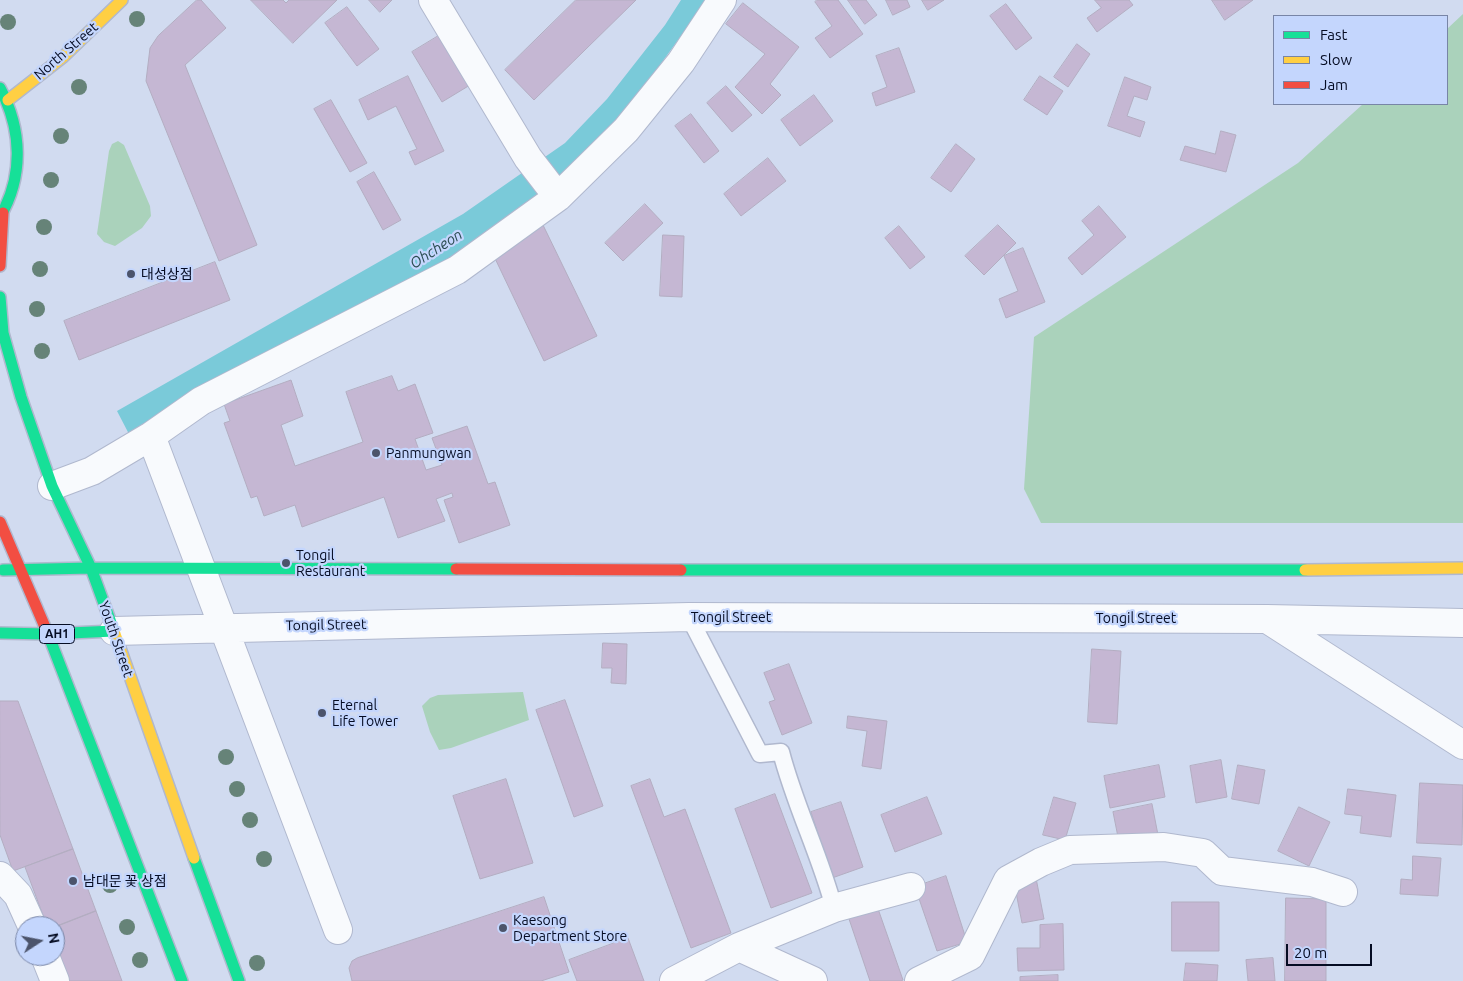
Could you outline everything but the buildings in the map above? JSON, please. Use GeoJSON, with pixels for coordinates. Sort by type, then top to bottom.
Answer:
{"type":"FeatureCollection","features":[{"type":"Feature","properties":{"kind":"main road","name":"North Street"},"geometry":{"type":"LineString","coordinates":[[8,100],[63,58],[122,0]]}},
{"type":"Feature","properties":{"kind":"main road"},"geometry":{"type":"LineString","coordinates":[[0,88],[8,100],[18,138],[16,177],[1,215],[0,266]]}},
{"type":"Feature","properties":{"kind":"main road","name":"Youth Street"},"geometry":{"type":"LineString","coordinates":[[0,297],[3,333],[21,397],[52,486],[91,568],[158,761],[239,981]]}},
{"type":"Feature","properties":{"kind":"main road"},"geometry":{"type":"LineString","coordinates":[[0,522],[48,634],[182,981]]}},
{"type":"Feature","properties":{"kind":"main road"},"geometry":{"type":"LineString","coordinates":[[0,570],[201,568],[1260,571],[1463,568]]}},
{"type":"Feature","properties":{"kind":"main road","name":"Tongil Street"},"geometry":{"type":"LineString","coordinates":[[0,633],[48,634],[114,631]]}},
{"type":"Feature","properties":{"kind":"street"},"geometry":{"type":"LineString","coordinates":[[433,0],[528,158],[555,193]]}},
{"type":"Feature","properties":{"kind":"street"},"geometry":{"type":"LineString","coordinates":[[52,486],[92,471],[151,436],[201,401],[457,270],[555,193],[626,130],[682,62],[722,0]]}},
{"type":"Feature","properties":{"kind":"street"},"geometry":{"type":"LineString","coordinates":[[151,436],[338,930]]}},
{"type":"Feature","properties":{"kind":"street","name":"Tongil Street"},"geometry":{"type":"LineString","coordinates":[[114,631],[689,616],[1266,619],[1463,623]]}},
{"type":"Feature","properties":{"kind":"street"},"geometry":{"type":"LineString","coordinates":[[1266,619],[1463,745]]}},
{"type":"Feature","properties":{"kind":"street"},"geometry":{"type":"LineString","coordinates":[[919,981],[970,956],[1008,880],[1041,862],[1070,850],[1164,847],[1203,853],[1222,871],[1312,882],[1343,892]]}},
{"type":"Feature","properties":{"kind":"street"},"geometry":{"type":"LineString","coordinates":[[0,876],[18,895],[27,916]]}},
{"type":"Feature","properties":{"kind":"street"},"geometry":{"type":"LineString","coordinates":[[674,981],[739,948],[834,908],[911,887]]}},
{"type":"Feature","properties":{"kind":"street"},"geometry":{"type":"LineString","coordinates":[[739,948],[813,981]]}},
{"type":"Feature","properties":{"kind":"street"},"geometry":{"type":"LineString","coordinates":[[48,966],[55,981]]}},
{"type":"Feature","properties":{"kind":"lane"},"geometry":{"type":"LineString","coordinates":[[689,616],[760,754],[781,752],[790,790],[829,887],[834,908]]}},
{"type":"Feature","properties":{"kind":"green space"},"geometry":{"type":"Polygon","coordinates":[[[1463,14],[1463,523],[1041,523],[1024,489],[1034,337],[1298,163],[1362,105],[1448,105],[1448,28],[1463,14]]]}},
{"type":"Feature","properties":{"kind":"green space"},"geometry":{"type":"Polygon","coordinates":[[[118,141],[124,145],[150,206],[151,216],[142,228],[115,246],[104,242],[97,234],[109,151],[112,144],[118,141]]]}},
{"type":"Feature","properties":{"kind":"green space"},"geometry":{"type":"Polygon","coordinates":[[[523,692],[529,720],[451,748],[439,750],[430,732],[422,706],[430,698],[438,695],[523,692]]]}},
{"type":"Feature","properties":{"kind":"water","name":"Ohcheon"},"geometry":{"type":"Polygon","coordinates":[[[681,0],[707,0],[623,116],[574,165],[539,195],[451,258],[130,436],[117,411],[463,214],[565,143],[607,99],[665,25],[681,0]]]}},
{"type":"Feature","properties":{"kind":"traffic: fast"},"geometry":{"type":"LineString","coordinates":[[0,88],[13,120],[17,153],[13,185],[0,217]]}},
{"type":"Feature","properties":{"kind":"traffic: fast"},"geometry":{"type":"LineString","coordinates":[[0,297],[3,333],[21,397],[52,486],[91,568],[114,631],[48,634],[0,633]]}},
{"type":"Feature","properties":{"kind":"traffic: fast"},"geometry":{"type":"LineString","coordinates":[[91,568],[456,569]]}},
{"type":"Feature","properties":{"kind":"traffic: fast"},"geometry":{"type":"LineString","coordinates":[[3,570],[91,568]]}},
{"type":"Feature","properties":{"kind":"traffic: fast"},"geometry":{"type":"LineString","coordinates":[[681,570],[1305,570]]}},
{"type":"Feature","properties":{"kind":"traffic: fast"},"geometry":{"type":"LineString","coordinates":[[48,634],[182,981]]}},
{"type":"Feature","properties":{"kind":"traffic: fast"},"geometry":{"type":"LineString","coordinates":[[194,858],[239,981]]}},
{"type":"Feature","properties":{"kind":"traffic: slow"},"geometry":{"type":"LineString","coordinates":[[8,100],[63,57],[122,0]]}},
{"type":"Feature","properties":{"kind":"traffic: slow"},"geometry":{"type":"LineString","coordinates":[[1305,570],[1463,568]]}},
{"type":"Feature","properties":{"kind":"traffic: slow"},"geometry":{"type":"LineString","coordinates":[[114,631],[194,858]]}},
{"type":"Feature","properties":{"kind":"traffic: jam"},"geometry":{"type":"LineString","coordinates":[[0,266],[3,213]]}},
{"type":"Feature","properties":{"kind":"traffic: jam"},"geometry":{"type":"LineString","coordinates":[[0,522],[48,634]]}},
{"type":"Feature","properties":{"kind":"traffic: jam"},"geometry":{"type":"LineString","coordinates":[[456,569],[681,570]]}},
{"type":"Feature","properties":{"kind":"place","name":"대성상점"},"geometry":{"type":"Point","coordinates":[131,274]}},
{"type":"Feature","properties":{"kind":"place","name":"Panmungwan"},"geometry":{"type":"Point","coordinates":[376,453]}},
{"type":"Feature","properties":{"kind":"place","name":"Tongil Restaurant"},"geometry":{"type":"Point","coordinates":[286,563]}},
{"type":"Feature","properties":{"kind":"place","name":"Eternal Life Tower"},"geometry":{"type":"Point","coordinates":[322,713]}},
{"type":"Feature","properties":{"kind":"place","name":"남대문 꽃 상점"},"geometry":{"type":"Point","coordinates":[73,881]}},
{"type":"Feature","properties":{"kind":"place","name":"Kaesong Department Store"},"geometry":{"type":"Point","coordinates":[503,928]}}]}
